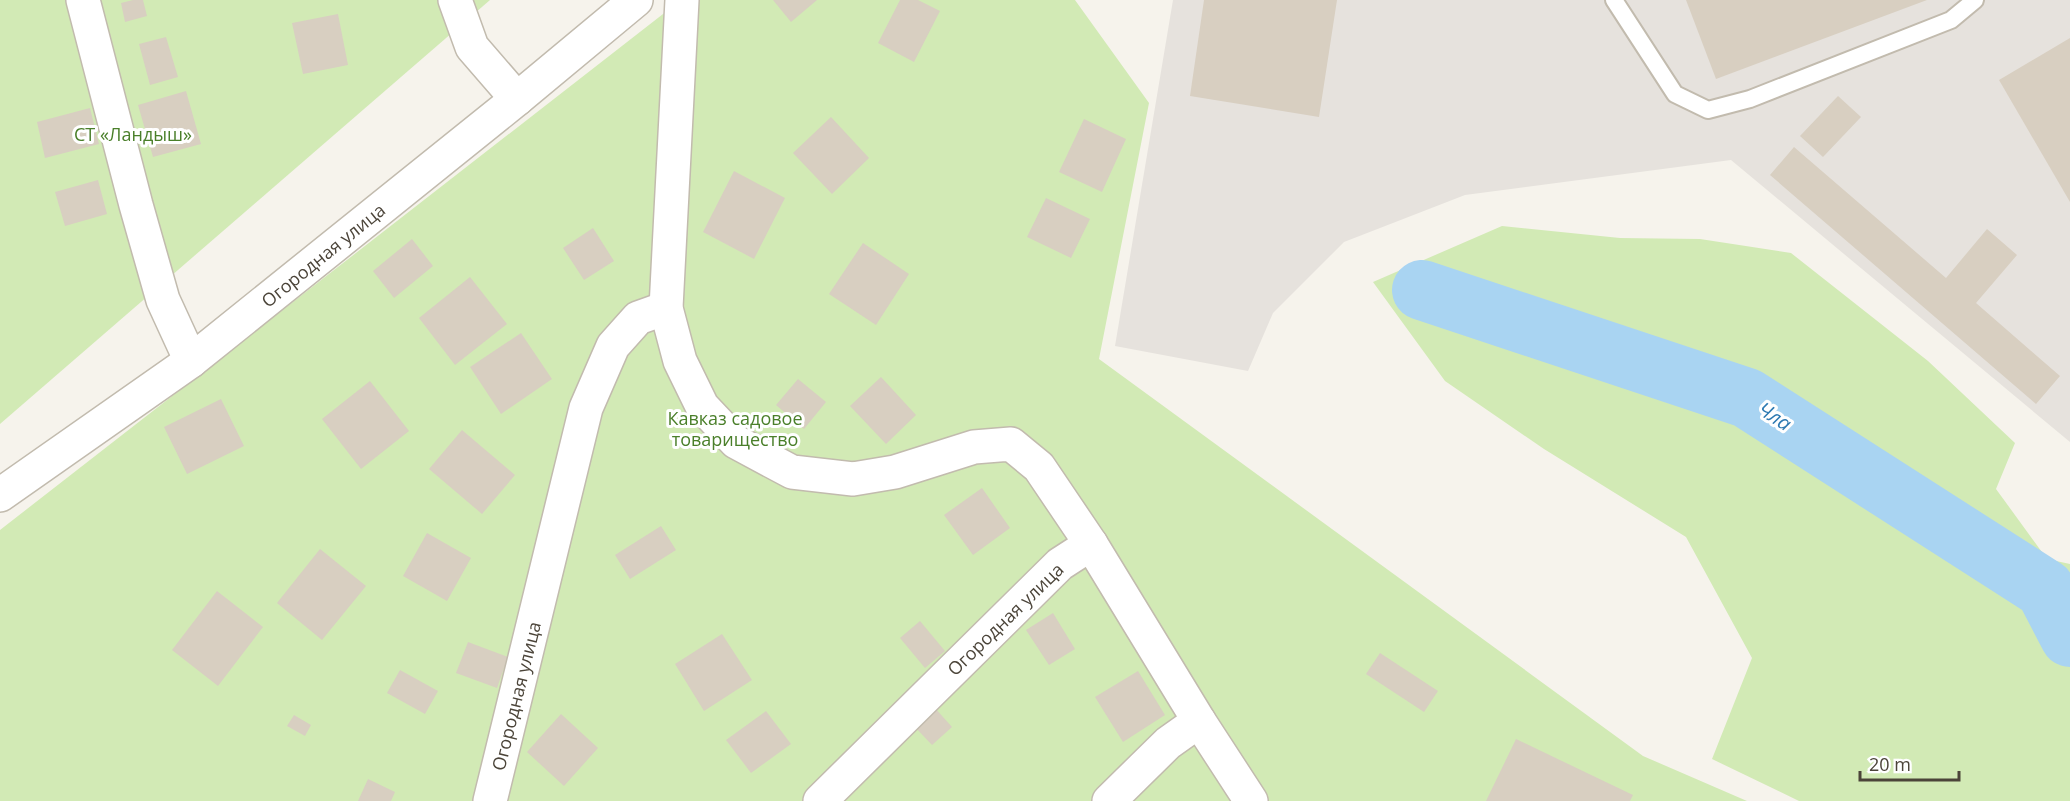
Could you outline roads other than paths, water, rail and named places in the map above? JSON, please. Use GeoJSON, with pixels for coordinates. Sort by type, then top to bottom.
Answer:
{"type":"FeatureCollection","features":[{"type":"Feature","properties":{"kind":"street"},"geometry":{"type":"LineString","coordinates":[[83,0],[163,300],[191,361]]}},
{"type":"Feature","properties":{"kind":"street"},"geometry":{"type":"LineString","coordinates":[[454,0],[472,47],[517,99]]}},
{"type":"Feature","properties":{"kind":"street","name":"Огородная улица"},"geometry":{"type":"LineString","coordinates":[[0,495],[191,361],[517,99],[636,0]]}},
{"type":"Feature","properties":{"kind":"street"},"geometry":{"type":"LineString","coordinates":[[682,0],[666,308],[680,361],[702,406],[736,442],[792,472],[853,479],[895,472],[974,447],[1011,444],[1039,466],[1091,544],[1199,721],[1251,801]]}},
{"type":"Feature","properties":{"kind":"street","name":"Огородная улица"},"geometry":{"type":"LineString","coordinates":[[490,801],[586,408],[613,346],[638,318],[666,308]]}},
{"type":"Feature","properties":{"kind":"street","name":"Огородная улица"},"geometry":{"type":"LineString","coordinates":[[820,801],[1060,564],[1091,544]]}},
{"type":"Feature","properties":{"kind":"street"},"geometry":{"type":"LineString","coordinates":[[1109,801],[1168,743],[1199,721]]}},
{"type":"Feature","properties":{"kind":"lane"},"geometry":{"type":"LineString","coordinates":[[1614,0],[1675,94],[1708,110],[1749,99],[1951,20],[1975,0]]}},
{"type":"Feature","properties":{"kind":"waterway","name":"Чла"},"geometry":{"type":"LineString","coordinates":[[1422,290],[1747,398],[2045,589],[2070,637]]}},
{"type":"Feature","properties":{"kind":"park label","name":"СТ «Ландыш»"},"geometry":{"type":"Point","coordinates":[133,134]}},
{"type":"Feature","properties":{"kind":"park label","name":"Кавказ садовое товарищество"},"geometry":{"type":"Point","coordinates":[735,428]}}]}
